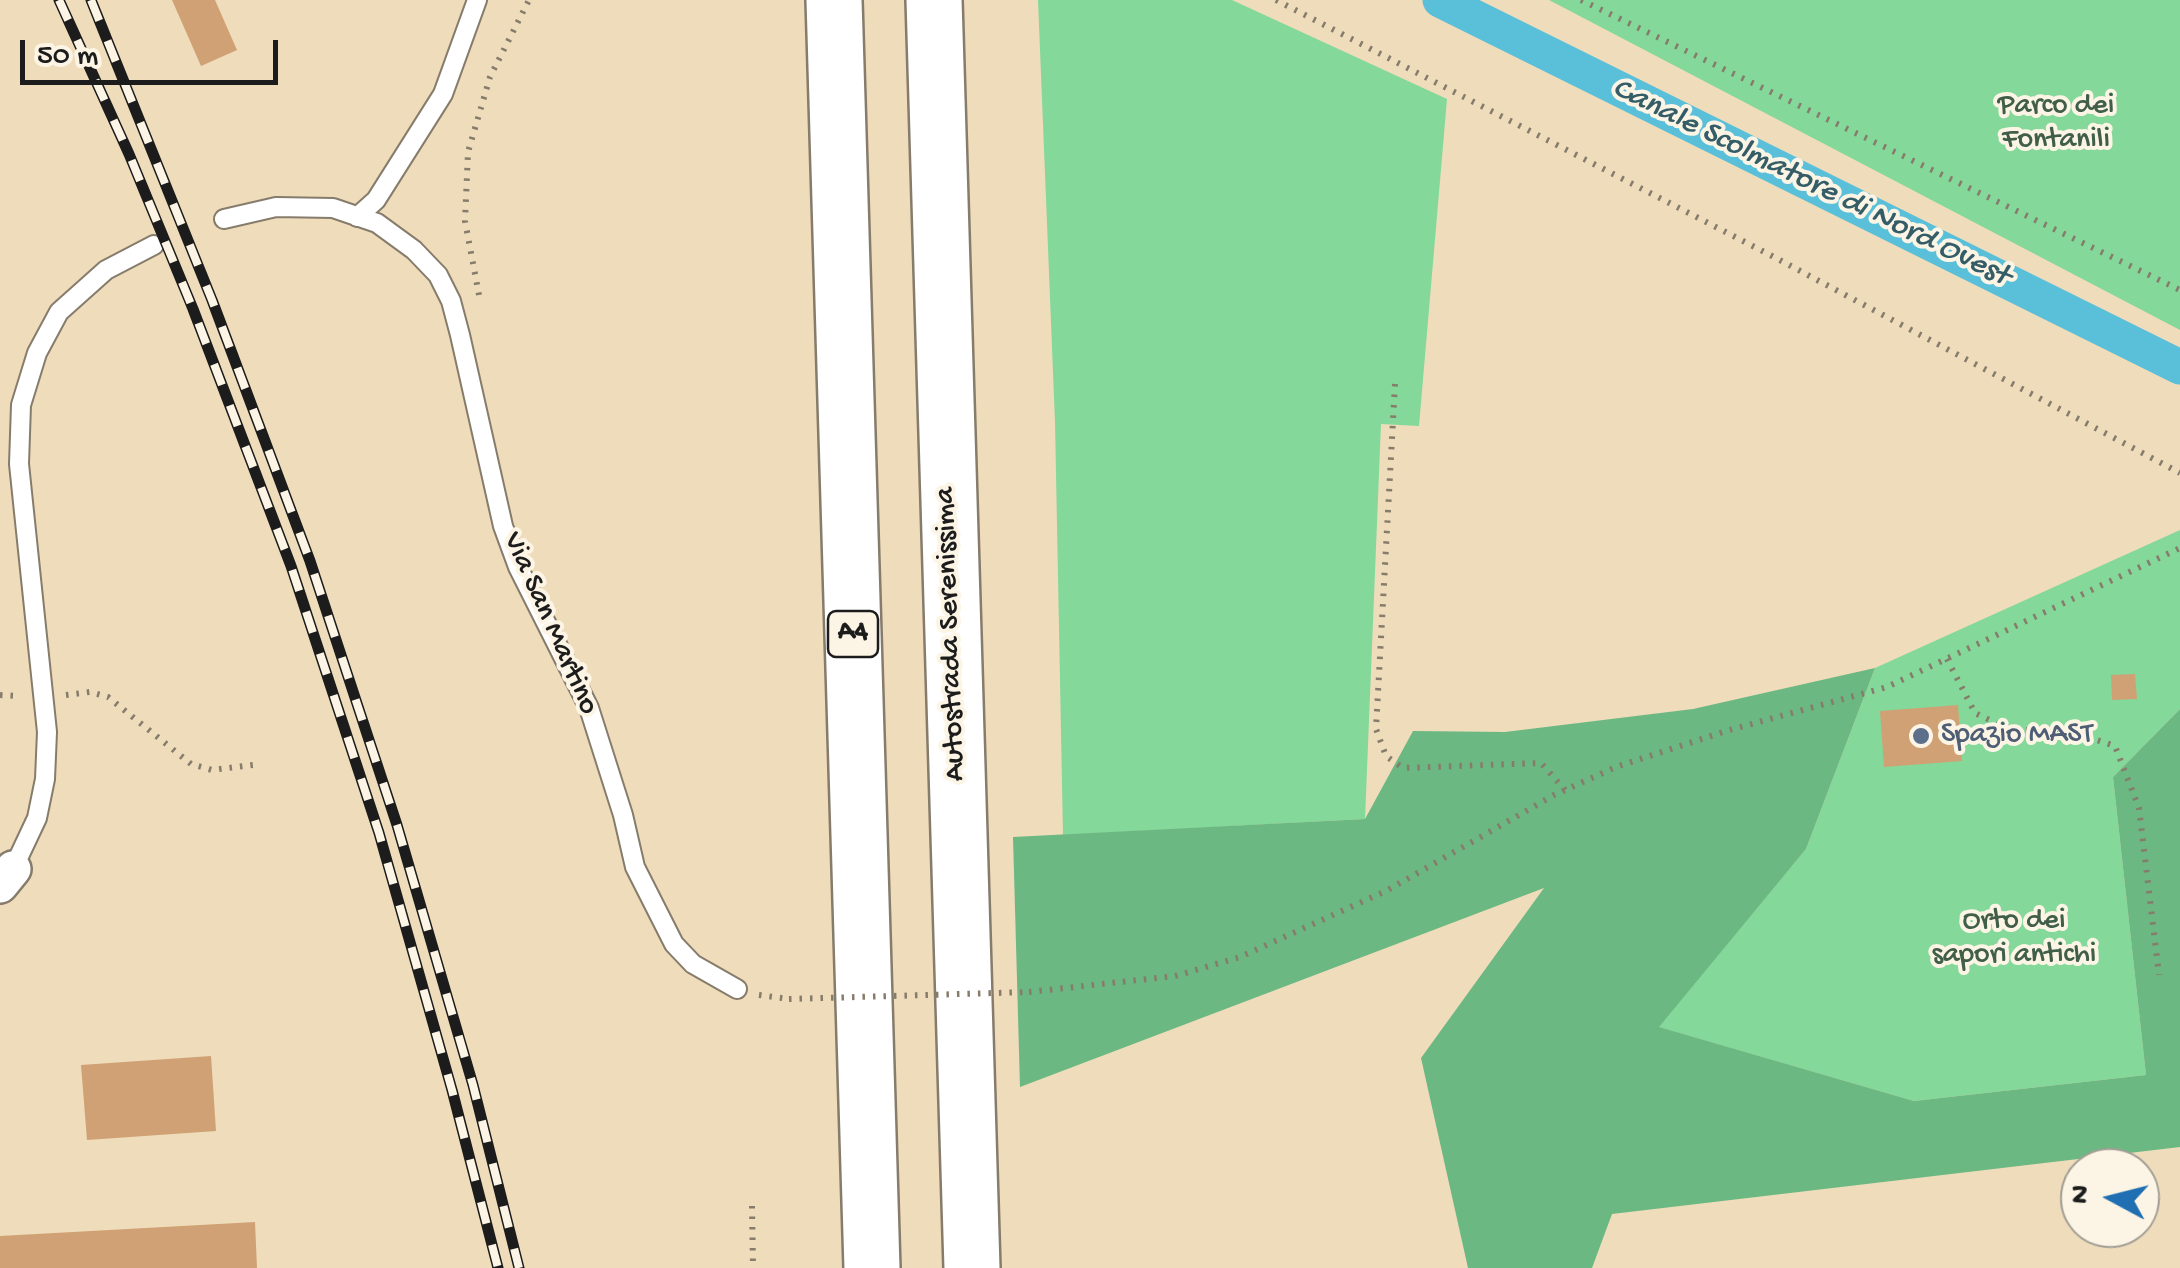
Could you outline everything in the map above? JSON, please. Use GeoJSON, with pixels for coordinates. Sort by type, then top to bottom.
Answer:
{"type":"FeatureCollection","features":[{"type":"Feature","properties":{"kind":"highway","name":"A4"},"geometry":{"type":"LineString","coordinates":[[834,0],[872,1268]]}},
{"type":"Feature","properties":{"kind":"highway","name":"Autostrada Serenissima"},"geometry":{"type":"LineString","coordinates":[[934,0],[972,1268]]}},
{"type":"Feature","properties":{"kind":"lane"},"geometry":{"type":"LineString","coordinates":[[357,216],[376,200],[444,94],[477,0]]}},
{"type":"Feature","properties":{"kind":"lane","name":"Via San Martino"},"geometry":{"type":"LineString","coordinates":[[224,218],[276,208],[333,208],[377,223],[414,250],[438,275],[451,301],[503,526],[518,568],[589,708],[635,867],[674,944],[693,964],[738,990]]}},
{"type":"Feature","properties":{"kind":"lane"},"geometry":{"type":"LineString","coordinates":[[6,877],[37,818],[47,732],[19,464],[21,405],[38,353],[59,312],[106,270],[154,245]]}},
{"type":"Feature","properties":{"kind":"path"},"geometry":{"type":"LineString","coordinates":[[480,298],[465,220],[468,152],[490,78],[529,0]]}},
{"type":"Feature","properties":{"kind":"path"},"geometry":{"type":"LineString","coordinates":[[1276,0],[1774,257],[2180,473]]}},
{"type":"Feature","properties":{"kind":"path"},"geometry":{"type":"LineString","coordinates":[[1582,0],[2180,290]]}},
{"type":"Feature","properties":{"kind":"path"},"geometry":{"type":"LineString","coordinates":[[1395,384],[1376,729],[1386,756],[1403,768],[1541,763],[1565,790]]}},
{"type":"Feature","properties":{"kind":"path"},"geometry":{"type":"LineString","coordinates":[[789,999],[1029,992],[1175,976],[1240,957],[1386,891],[1565,790],[1616,767],[1726,731],[1888,686],[2180,548]]}},
{"type":"Feature","properties":{"kind":"path"},"geometry":{"type":"LineString","coordinates":[[1947,660],[1975,713],[2011,730],[2070,731],[2115,746],[2139,808],[2159,975]]}},
{"type":"Feature","properties":{"kind":"path"},"geometry":{"type":"LineString","coordinates":[[0,696],[43,698],[90,692],[108,698],[191,764],[212,770],[253,765]]}},
{"type":"Feature","properties":{"kind":"path"},"geometry":{"type":"LineString","coordinates":[[752,1206],[754,1268]]}},
{"type":"Feature","properties":{"kind":"green space"},"geometry":{"type":"Polygon","coordinates":[[[1038,0],[1232,0],[1447,99],[1419,426],[1381,424],[1365,819],[1063,835],[1055,422],[1038,0]]]}},
{"type":"Feature","properties":{"kind":"green space","name":"Parco dei Fontanili"},"geometry":{"type":"Polygon","coordinates":[[[1549,0],[2180,0],[2180,330],[1549,0]]]}},
{"type":"Feature","properties":{"kind":"green space","name":"Orto dei sapori antichi"},"geometry":{"type":"Polygon","coordinates":[[[2180,530],[2180,709],[2113,777],[2146,1075],[1914,1101],[1658,1027],[1806,849],[1875,668],[2180,530]]]}},
{"type":"Feature","properties":{"kind":"green space"},"geometry":{"type":"Polygon","coordinates":[[[1875,668],[1806,849],[1659,1027],[1914,1101],[2146,1075],[2113,777],[2180,709],[2180,1147],[2060,1148],[2060,1161],[1612,1214],[1592,1268],[1468,1268],[1421,1058],[1544,888],[1020,1087],[1013,837],[1365,819],[1413,731],[1505,732],[1693,709],[1875,668]]]}},
{"type":"Feature","properties":{"kind":"building"},"geometry":{"type":"Polygon","coordinates":[[[172,0],[215,0],[237,50],[201,66],[172,0]]]}},
{"type":"Feature","properties":{"kind":"building"},"geometry":{"type":"Polygon","coordinates":[[[2135,674],[2137,699],[2112,700],[2111,675],[2135,674]]]}},
{"type":"Feature","properties":{"kind":"building","name":"Spazio MAST"},"geometry":{"type":"Polygon","coordinates":[[[1958,705],[1962,761],[1884,767],[1880,711],[1958,705]]]}},
{"type":"Feature","properties":{"kind":"building"},"geometry":{"type":"Polygon","coordinates":[[[211,1056],[216,1131],[87,1140],[81,1065],[211,1056]]]}},
{"type":"Feature","properties":{"kind":"building"},"geometry":{"type":"Polygon","coordinates":[[[255,1222],[257,1268],[0,1268],[0,1236],[255,1222]]]}},
{"type":"Feature","properties":{"kind":"waterway","name":"Canale Scolmatore di Nord Ovest"},"geometry":{"type":"LineString","coordinates":[[1440,0],[2180,367]]}},
{"type":"Feature","properties":{"kind":"railway"},"geometry":{"type":"LineString","coordinates":[[59,0],[193,309],[291,566],[379,833],[498,1268]]}},
{"type":"Feature","properties":{"kind":"railway"},"geometry":{"type":"LineString","coordinates":[[91,0],[212,300],[310,561],[397,825],[473,1085],[519,1268]]}},
{"type":"Feature","properties":{"kind":"place","name":"Spazio MAST"},"geometry":{"type":"Point","coordinates":[1921,736]}}]}
